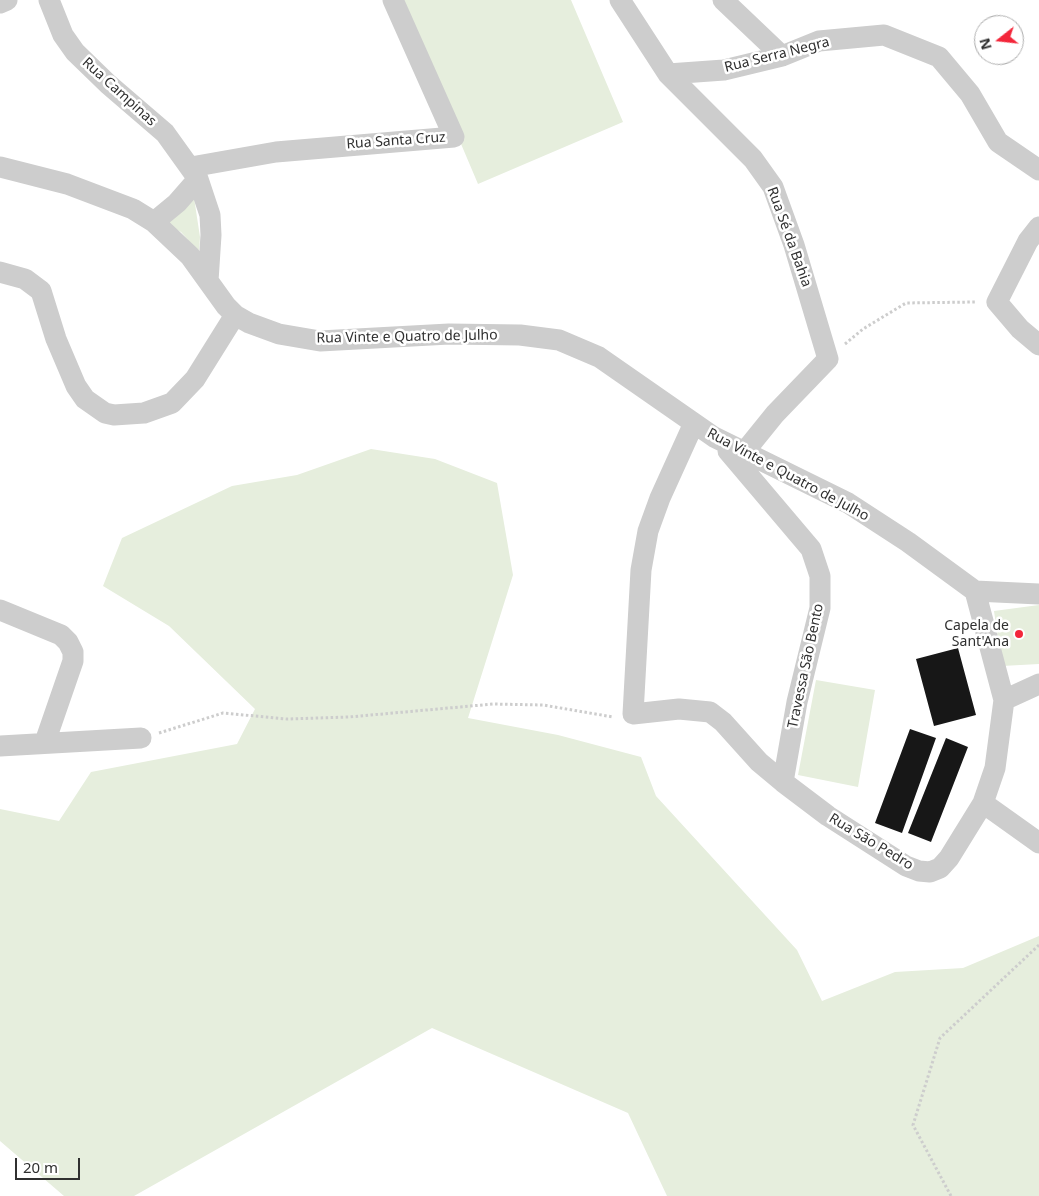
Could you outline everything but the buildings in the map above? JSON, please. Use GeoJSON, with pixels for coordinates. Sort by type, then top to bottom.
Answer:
{"type":"FeatureCollection","features":[{"type":"Feature","properties":{"kind":"street"},"geometry":{"type":"LineString","coordinates":[[0,3],[6,0]]}},
{"type":"Feature","properties":{"kind":"street","name":"Rua Campinas"},"geometry":{"type":"LineString","coordinates":[[50,0],[63,35],[75,52],[108,84],[165,133],[194,173],[210,215],[212,235],[208,281]]}},
{"type":"Feature","properties":{"kind":"street","name":"Rua Santa Cruz"},"geometry":{"type":"LineString","coordinates":[[194,173],[276,152],[454,137],[394,0]]}},
{"type":"Feature","properties":{"kind":"street","name":"Rua Sé da Bahia"},"geometry":{"type":"LineString","coordinates":[[620,0],[668,74],[752,159],[773,188],[794,245],[828,359]]}},
{"type":"Feature","properties":{"kind":"street"},"geometry":{"type":"LineString","coordinates":[[723,0],[782,56]]}},
{"type":"Feature","properties":{"kind":"street","name":"Rua Serra Negra"},"geometry":{"type":"LineString","coordinates":[[668,74],[724,70],[782,56],[819,41],[884,35],[939,57],[970,94],[998,142],[1039,170]]}},
{"type":"Feature","properties":{"kind":"street","name":"Rua Vinte e Quatro de Julho"},"geometry":{"type":"LineString","coordinates":[[0,167],[67,184],[133,210],[154,222],[182,246],[226,306],[235,315],[248,323],[279,334],[320,341],[449,334],[520,335],[559,340],[599,357],[740,456],[848,503],[908,542],[975,591]]}},
{"type":"Feature","properties":{"kind":"street"},"geometry":{"type":"LineString","coordinates":[[154,222],[177,203],[194,173]]}},
{"type":"Feature","properties":{"kind":"street"},"geometry":{"type":"LineString","coordinates":[[1039,227],[1020,255],[997,302],[1020,329],[1039,344]]}},
{"type":"Feature","properties":{"kind":"street"},"geometry":{"type":"LineString","coordinates":[[0,272],[25,280],[41,291],[56,339],[76,386],[85,399],[105,413],[114,415],[144,413],[172,403],[195,379],[235,315]]}},
{"type":"Feature","properties":{"kind":"street"},"geometry":{"type":"LineString","coordinates":[[740,456],[775,414],[828,359]]}},
{"type":"Feature","properties":{"kind":"street"},"geometry":{"type":"LineString","coordinates":[[633,714],[641,570],[648,531],[660,498],[694,423]]}},
{"type":"Feature","properties":{"kind":"street","name":"Travessa São Bento"},"geometry":{"type":"LineString","coordinates":[[740,456],[811,549],[820,576],[820,608],[797,702],[783,782]]}},
{"type":"Feature","properties":{"kind":"street"},"geometry":{"type":"LineString","coordinates":[[975,591],[1039,594]]}},
{"type":"Feature","properties":{"kind":"street","name":"Rua São Pedro"},"geometry":{"type":"LineString","coordinates":[[633,714],[679,709],[695,709],[710,712],[723,722],[759,762],[828,816],[906,866],[930,872],[940,868],[949,858],[983,803],[995,768],[1004,700],[975,591]]}},
{"type":"Feature","properties":{"kind":"street"},"geometry":{"type":"LineString","coordinates":[[0,610],[61,635],[68,642],[73,652],[72,661],[45,742]]}},
{"type":"Feature","properties":{"kind":"street"},"geometry":{"type":"LineString","coordinates":[[1004,700],[1039,684]]}},
{"type":"Feature","properties":{"kind":"street"},"geometry":{"type":"LineString","coordinates":[[0,746],[141,738]]}},
{"type":"Feature","properties":{"kind":"street"},"geometry":{"type":"LineString","coordinates":[[983,803],[1039,843]]}},
{"type":"Feature","properties":{"kind":"path"},"geometry":{"type":"LineString","coordinates":[[828,359],[863,328],[906,303],[997,302]]}},
{"type":"Feature","properties":{"kind":"path"},"geometry":{"type":"LineString","coordinates":[[141,738],[223,714],[286,719],[349,717],[467,705],[516,704],[567,708],[606,718],[633,714]]}},
{"type":"Feature","properties":{"kind":"path"},"geometry":{"type":"LineString","coordinates":[[951,1196],[913,1125],[940,1038],[1039,945]]}},
{"type":"Feature","properties":{"kind":"green space"},"geometry":{"type":"Polygon","coordinates":[[[400,0],[571,0],[623,122],[478,184],[400,0]]]}},
{"type":"Feature","properties":{"kind":"green space"},"geometry":{"type":"Polygon","coordinates":[[[193,191],[200,237],[199,252],[181,232],[164,224],[193,191]]]}},
{"type":"Feature","properties":{"kind":"green space"},"geometry":{"type":"Polygon","coordinates":[[[371,449],[435,459],[497,483],[513,575],[468,718],[558,735],[641,757],[656,796],[797,950],[822,1001],[895,972],[963,968],[1039,936],[1039,1196],[667,1196],[628,1113],[432,1028],[134,1196],[64,1196],[0,1141],[0,809],[59,821],[91,772],[237,744],[255,709],[169,626],[103,586],[122,538],[232,486],[297,475],[371,449]]]}},
{"type":"Feature","properties":{"kind":"green space"},"geometry":{"type":"Polygon","coordinates":[[[1039,605],[1039,664],[1002,666],[994,611],[1039,605]]]}},
{"type":"Feature","properties":{"kind":"green space"},"geometry":{"type":"Polygon","coordinates":[[[816,680],[875,690],[858,787],[798,775],[816,680]]]}},
{"type":"Feature","properties":{"kind":"place","name":"Capela de Sant'Ana"},"geometry":{"type":"Point","coordinates":[1019,634]}}]}
